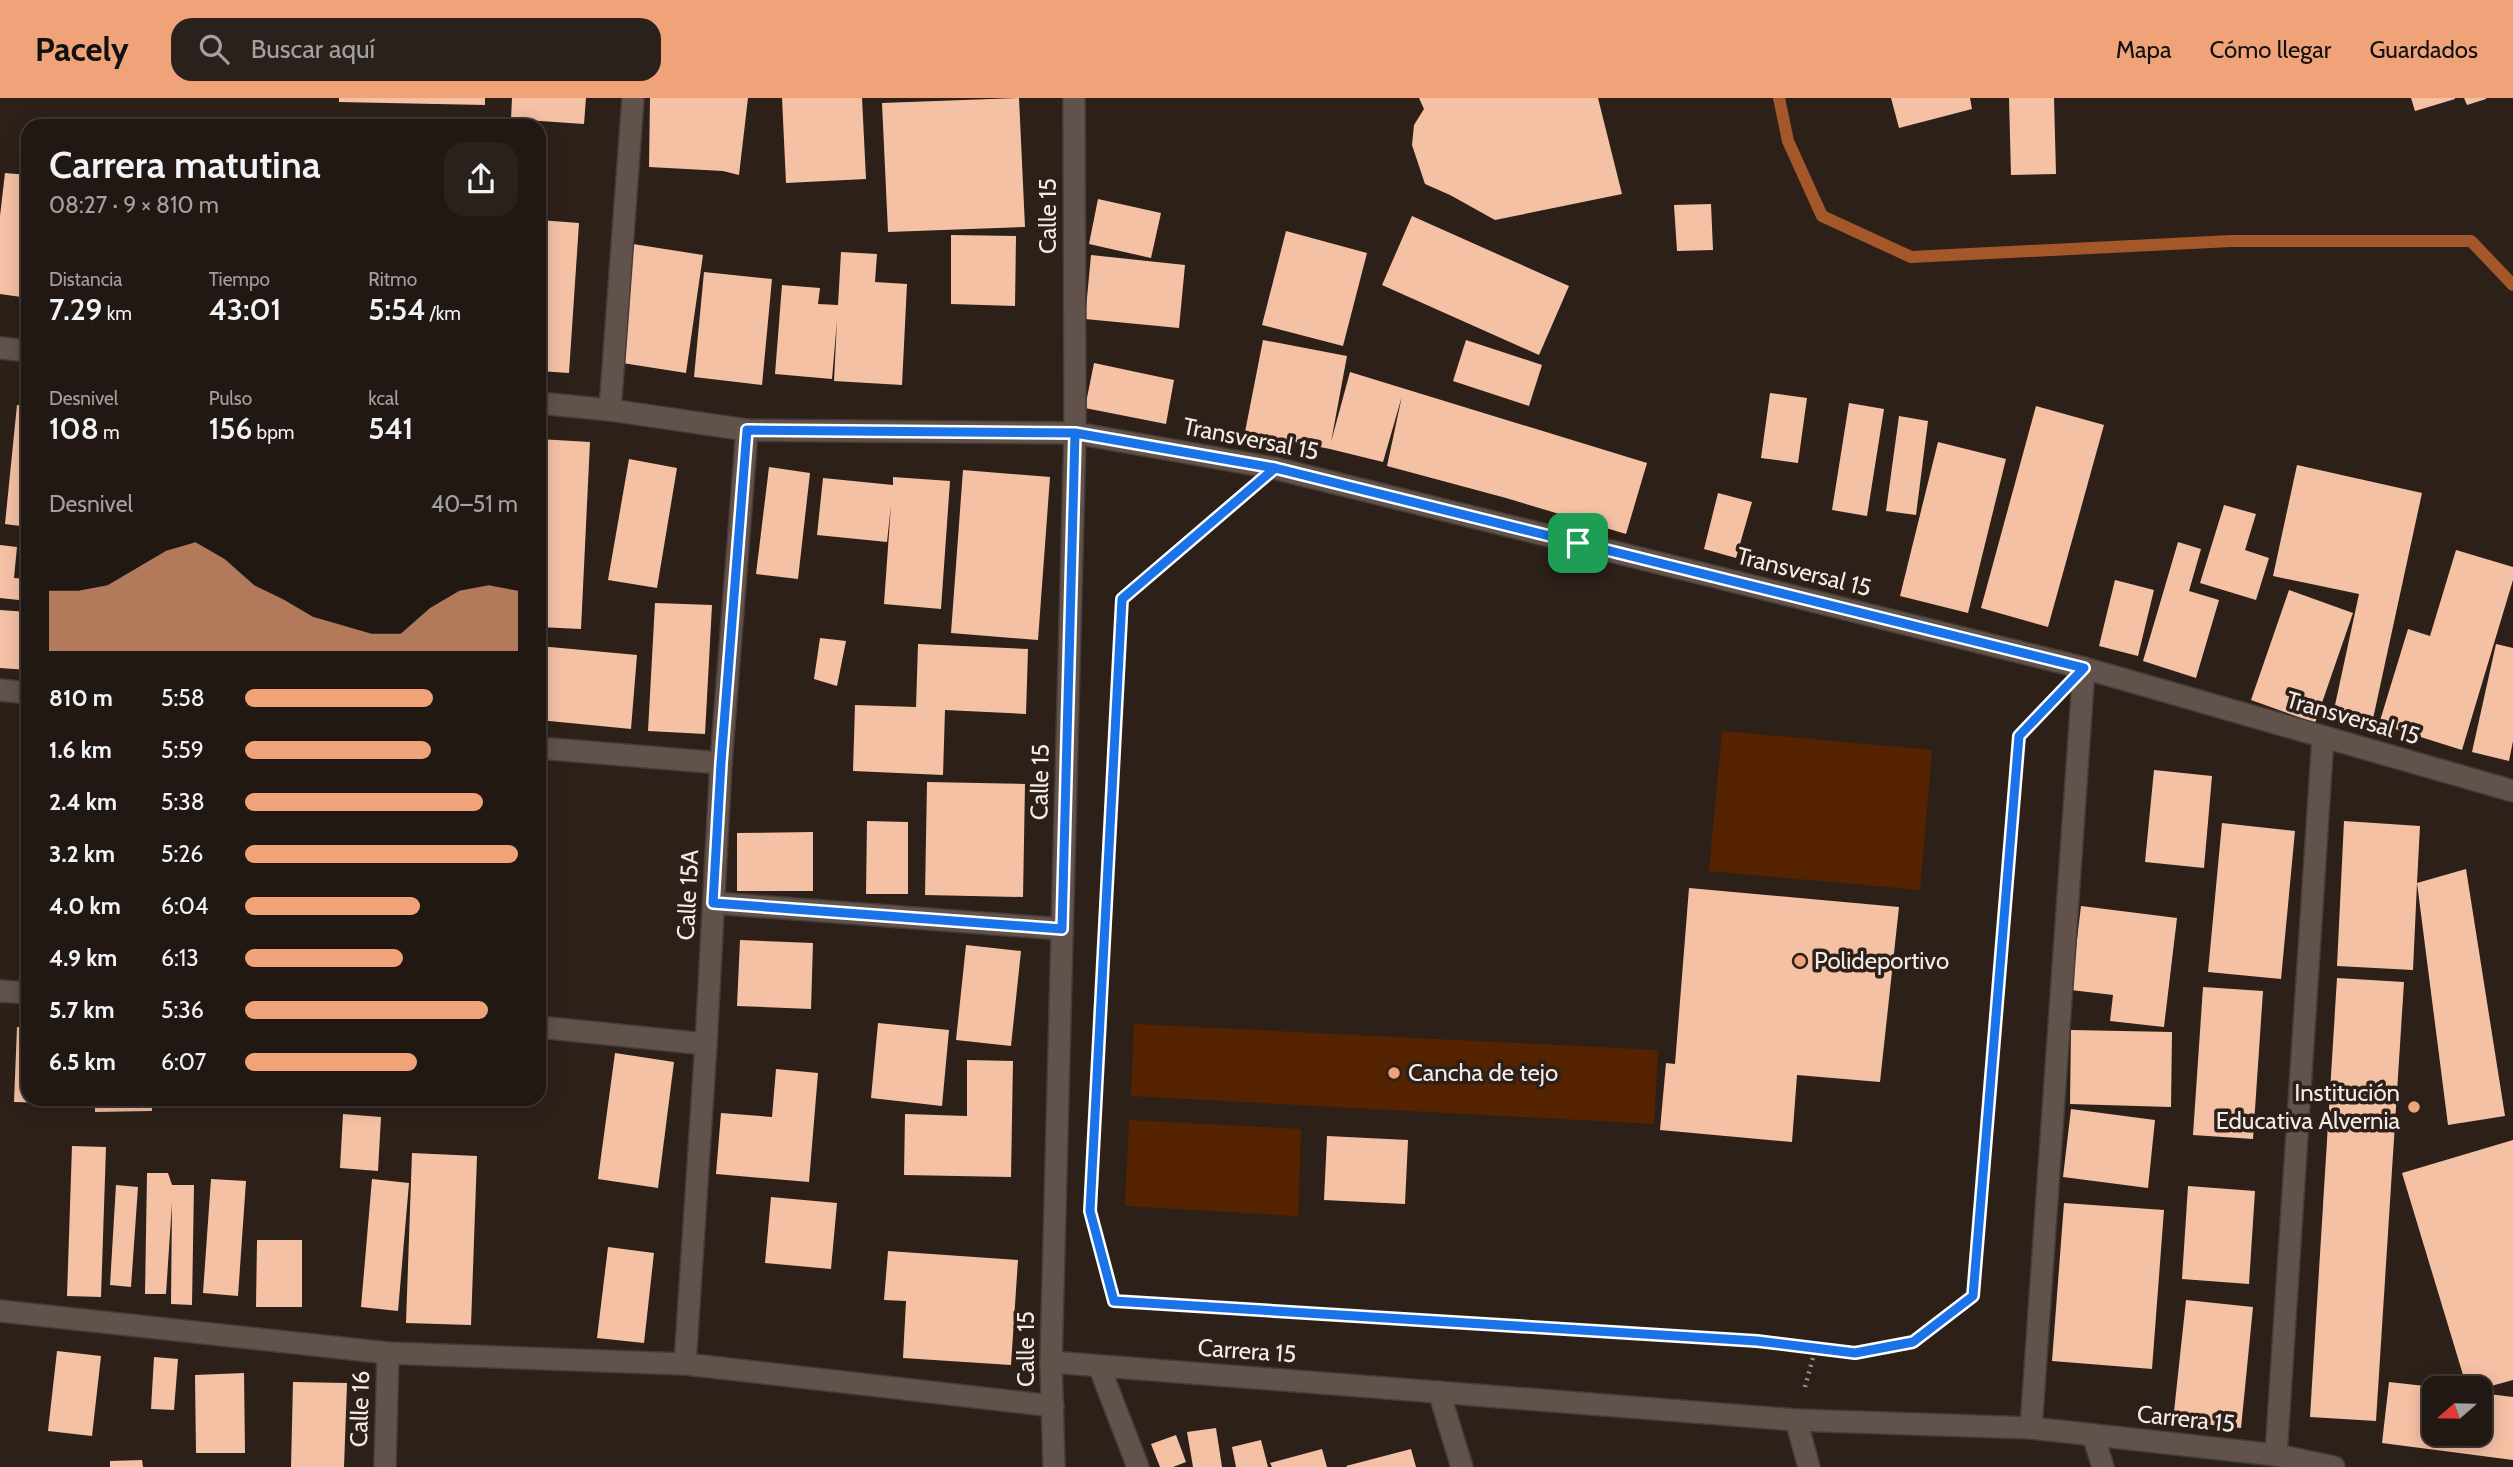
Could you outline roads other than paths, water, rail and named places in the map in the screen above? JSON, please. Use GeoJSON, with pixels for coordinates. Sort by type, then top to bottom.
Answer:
{"type":"FeatureCollection","features":[{"type":"Feature","properties":{"kind":"street"},"geometry":{"type":"LineString","coordinates":[[610,410],[633,98]]}},
{"type":"Feature","properties":{"kind":"street","name":"Calle 15"},"geometry":{"type":"LineString","coordinates":[[1054,1467],[1051,1362],[1075,433],[1074,98]]}},
{"type":"Feature","properties":{"kind":"street"},"geometry":{"type":"LineString","coordinates":[[0,348],[21,350]]}},
{"type":"Feature","properties":{"kind":"street","name":"Transversal 15"},"geometry":{"type":"LineString","coordinates":[[546,404],[747,430],[1075,433],[1275,468],[2084,668],[2513,791]]}},
{"type":"Feature","properties":{"kind":"street","name":"Calle 15A"},"geometry":{"type":"LineString","coordinates":[[685,1364],[721,763],[747,430]]}},
{"type":"Feature","properties":{"kind":"street"},"geometry":{"type":"LineString","coordinates":[[2031,1428],[2084,668]]}},
{"type":"Feature","properties":{"kind":"street"},"geometry":{"type":"LineString","coordinates":[[0,690],[21,692]]}},
{"type":"Feature","properties":{"kind":"street"},"geometry":{"type":"LineString","coordinates":[[2276,1455],[2323,737]]}},
{"type":"Feature","properties":{"kind":"street"},"geometry":{"type":"LineString","coordinates":[[546,749],[721,763]]}},
{"type":"Feature","properties":{"kind":"street"},"geometry":{"type":"LineString","coordinates":[[713,903],[1062,929]]}},
{"type":"Feature","properties":{"kind":"street"},"geometry":{"type":"LineString","coordinates":[[0,991],[21,992]]}},
{"type":"Feature","properties":{"kind":"street"},"geometry":{"type":"LineString","coordinates":[[546,1028],[706,1044]]}},
{"type":"Feature","properties":{"kind":"street"},"geometry":{"type":"LineString","coordinates":[[0,1311],[388,1353],[685,1364],[1053,1406]]}},
{"type":"Feature","properties":{"kind":"street","name":"Calle 16"},"geometry":{"type":"LineString","coordinates":[[385,1467],[388,1353]]}},
{"type":"Feature","properties":{"kind":"street","name":"Carrera 15"},"geometry":{"type":"LineString","coordinates":[[1051,1362],[1796,1420],[2031,1428],[2276,1455],[2334,1467]]}},
{"type":"Feature","properties":{"kind":"street"},"geometry":{"type":"LineString","coordinates":[[1099,1366],[1138,1467]]}},
{"type":"Feature","properties":{"kind":"street"},"geometry":{"type":"LineString","coordinates":[[1439,1392],[1462,1467]]}},
{"type":"Feature","properties":{"kind":"street"},"geometry":{"type":"LineString","coordinates":[[1796,1420],[1809,1467]]}},
{"type":"Feature","properties":{"kind":"street"},"geometry":{"type":"LineString","coordinates":[[2093,1435],[2104,1467]]}},
{"type":"Feature","properties":{"kind":"waterway"},"geometry":{"type":"LineString","coordinates":[[1779,98],[1788,141],[1822,216],[1911,257],[2231,241],[2471,241],[2513,285]]}},
{"type":"Feature","properties":{"kind":"place","name":"Polideportivo"},"geometry":{"type":"Point","coordinates":[1800,961]}},
{"type":"Feature","properties":{"kind":"place","name":"Cancha de tejo"},"geometry":{"type":"Point","coordinates":[1394,1073]}},
{"type":"Feature","properties":{"kind":"place","name":"Institución Educativa Alvernia"},"geometry":{"type":"Point","coordinates":[2414,1107]}}]}
